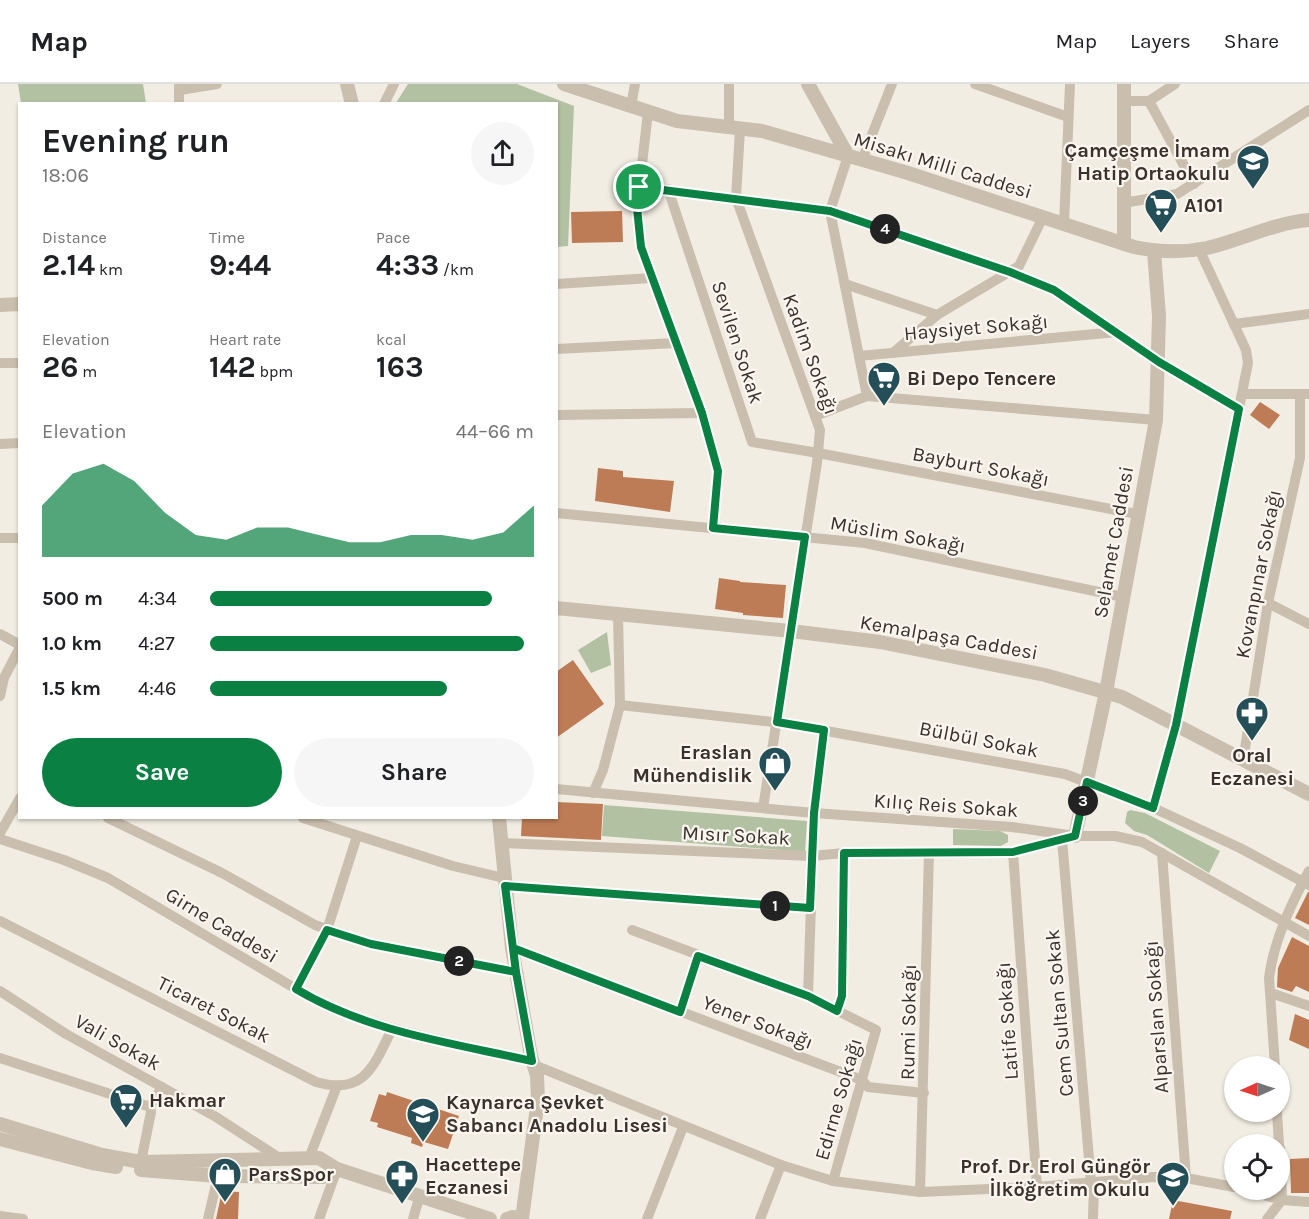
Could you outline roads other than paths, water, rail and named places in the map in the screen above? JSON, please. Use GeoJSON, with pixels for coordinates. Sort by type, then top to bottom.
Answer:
{"type":"FeatureCollection","features":[{"type":"Feature","properties":{"kind":"street"},"geometry":{"type":"LineString","coordinates":[[179,87],[217,84]]}},
{"type":"Feature","properties":{"kind":"street"},"geometry":{"type":"LineString","coordinates":[[347,84],[352,102]]}},
{"type":"Feature","properties":{"kind":"street"},"geometry":{"type":"LineString","coordinates":[[385,102],[394,84]]}},
{"type":"Feature","properties":{"kind":"street","name":"Misakı Milli Caddesi"},"geometry":{"type":"LineString","coordinates":[[565,84],[677,121],[762,131],[908,172],[1043,218],[1124,244],[1154,251],[1173,252],[1199,249],[1280,224],[1309,220]]}},
{"type":"Feature","properties":{"kind":"street"},"geometry":{"type":"LineString","coordinates":[[631,106],[635,84]]}},
{"type":"Feature","properties":{"kind":"street","name":"Kadim Sokağı"},"geometry":{"type":"LineString","coordinates":[[729,84],[735,129],[736,198],[820,430],[763,808]]}},
{"type":"Feature","properties":{"kind":"street"},"geometry":{"type":"LineString","coordinates":[[808,84],[848,156],[830,211],[867,396]]}},
{"type":"Feature","properties":{"kind":"street"},"geometry":{"type":"LineString","coordinates":[[862,160],[892,84]]}},
{"type":"Feature","properties":{"kind":"street"},"geometry":{"type":"LineString","coordinates":[[975,84],[1068,117]]}},
{"type":"Feature","properties":{"kind":"street"},"geometry":{"type":"LineString","coordinates":[[1064,224],[1070,84]]}},
{"type":"Feature","properties":{"kind":"street"},"geometry":{"type":"LineString","coordinates":[[1124,84],[1124,244]]}},
{"type":"Feature","properties":{"kind":"street"},"geometry":{"type":"LineString","coordinates":[[1124,101],[1149,101],[1175,84]]}},
{"type":"Feature","properties":{"kind":"street"},"geometry":{"type":"LineString","coordinates":[[1149,101],[1194,184]]}},
{"type":"Feature","properties":{"kind":"street"},"geometry":{"type":"LineString","coordinates":[[1123,203],[1177,194],[1309,110]]}},
{"type":"Feature","properties":{"kind":"street"},"geometry":{"type":"LineString","coordinates":[[648,112],[637,208],[641,247],[702,413],[718,471],[713,528]]}},
{"type":"Feature","properties":{"kind":"street"},"geometry":{"type":"LineString","coordinates":[[639,187],[830,211],[1010,272],[1054,290],[1159,362],[1239,409]]}},
{"type":"Feature","properties":{"kind":"street","name":"Sevilen Sokak"},"geometry":{"type":"LineString","coordinates":[[668,189],[752,442],[818,453]]}},
{"type":"Feature","properties":{"kind":"street"},"geometry":{"type":"LineString","coordinates":[[894,353],[937,315],[1019,266],[1043,218]]}},
{"type":"Feature","properties":{"kind":"street"},"geometry":{"type":"LineString","coordinates":[[1153,808],[1176,725],[1248,363],[1246,350],[1199,249]]}},
{"type":"Feature","properties":{"kind":"street","name":"Selamet Caddesi"},"geometry":{"type":"LineString","coordinates":[[1068,838],[1087,782],[1106,692],[1155,420],[1159,316],[1154,251]]}},
{"type":"Feature","properties":{"kind":"street"},"geometry":{"type":"LineString","coordinates":[[558,284],[651,278]]}},
{"type":"Feature","properties":{"kind":"street"},"geometry":{"type":"LineString","coordinates":[[845,284],[937,315]]}},
{"type":"Feature","properties":{"kind":"street"},"geometry":{"type":"LineString","coordinates":[[0,305],[18,304]]}},
{"type":"Feature","properties":{"kind":"street"},"geometry":{"type":"LineString","coordinates":[[1234,324],[1309,314]]}},
{"type":"Feature","properties":{"kind":"street","name":"Haysiyet Sokağı"},"geometry":{"type":"LineString","coordinates":[[859,356],[1117,332]]}},
{"type":"Feature","properties":{"kind":"street"},"geometry":{"type":"LineString","coordinates":[[558,348],[676,343]]}},
{"type":"Feature","properties":{"kind":"street"},"geometry":{"type":"LineString","coordinates":[[0,363],[18,363]]}},
{"type":"Feature","properties":{"kind":"street"},"geometry":{"type":"LineString","coordinates":[[1242,394],[1305,394]]}},
{"type":"Feature","properties":{"kind":"street","name":"Kovanpınar Sokağı"},"geometry":{"type":"LineString","coordinates":[[1243,761],[1268,603],[1304,459],[1305,394]]}},
{"type":"Feature","properties":{"kind":"street"},"geometry":{"type":"LineString","coordinates":[[815,416],[867,396],[1155,420]]}},
{"type":"Feature","properties":{"kind":"street"},"geometry":{"type":"LineString","coordinates":[[558,415],[702,413]]}},
{"type":"Feature","properties":{"kind":"street"},"geometry":{"type":"LineString","coordinates":[[0,444],[18,443]]}},
{"type":"Feature","properties":{"kind":"street","name":"Bayburt Sokağı"},"geometry":{"type":"LineString","coordinates":[[818,453],[1137,514]]}},
{"type":"Feature","properties":{"kind":"street","name":"Müslim Sokağı"},"geometry":{"type":"LineString","coordinates":[[558,513],[865,543],[1123,597]]}},
{"type":"Feature","properties":{"kind":"street"},"geometry":{"type":"LineString","coordinates":[[0,538],[18,537]]}},
{"type":"Feature","properties":{"kind":"street"},"geometry":{"type":"LineString","coordinates":[[1268,603],[1309,624]]}},
{"type":"Feature","properties":{"kind":"street","name":"Kemalpaşa Caddesi"},"geometry":{"type":"LineString","coordinates":[[558,608],[880,642],[1045,675],[1122,697],[1309,794]]}},
{"type":"Feature","properties":{"kind":"street"},"geometry":{"type":"LineString","coordinates":[[593,793],[603,770],[620,705],[618,614]]}},
{"type":"Feature","properties":{"kind":"street"},"geometry":{"type":"LineString","coordinates":[[0,634],[18,645]]}},
{"type":"Feature","properties":{"kind":"street"},"geometry":{"type":"LineString","coordinates":[[0,696],[4,678],[18,650]]}},
{"type":"Feature","properties":{"kind":"street","name":"Bülbül Sokak"},"geometry":{"type":"LineString","coordinates":[[620,705],[777,722],[1065,774],[1153,808],[1240,848],[1306,884]]}},
{"type":"Feature","properties":{"kind":"street"},"geometry":{"type":"LineString","coordinates":[[808,996],[814,813],[824,730]]}},
{"type":"Feature","properties":{"kind":"street","name":"Kılıç Reis Sokak"},"geometry":{"type":"LineString","coordinates":[[558,789],[814,813],[1012,826],[1068,838],[1115,836],[1142,842],[1309,936]]}},
{"type":"Feature","properties":{"kind":"street"},"geometry":{"type":"LineString","coordinates":[[0,833],[18,802]]}},
{"type":"Feature","properties":{"kind":"street"},"geometry":{"type":"LineString","coordinates":[[110,819],[222,873],[315,926],[371,944],[516,972]]}},
{"type":"Feature","properties":{"kind":"street"},"geometry":{"type":"LineString","coordinates":[[306,819],[505,882],[810,908]]}},
{"type":"Feature","properties":{"kind":"street"},"geometry":{"type":"LineString","coordinates":[[499,819],[516,972],[538,1099],[520,1219],[513,1217],[507,1219]]}},
{"type":"Feature","properties":{"kind":"street"},"geometry":{"type":"LineString","coordinates":[[296,989],[327,930],[357,836]]}},
{"type":"Feature","properties":{"kind":"street","name":"Mısır Sokak"},"geometry":{"type":"LineString","coordinates":[[502,843],[812,856],[844,853],[1013,852],[1068,838]]}},
{"type":"Feature","properties":{"kind":"street","name":"Cem Sultan Sokak"},"geometry":{"type":"LineString","coordinates":[[1068,838],[1093,1183],[1093,1219]]}},
{"type":"Feature","properties":{"kind":"street","name":"Girne Caddesi"},"geometry":{"type":"LineString","coordinates":[[0,839],[64,860],[108,878],[320,1003],[344,1014],[392,1029],[533,1063],[683,1127],[781,1165],[833,1181],[921,1192],[1037,1187],[1154,1177],[1186,1178],[1224,1185]]}},
{"type":"Feature","properties":{"kind":"street","name":"Rumi Sokağı"},"geometry":{"type":"LineString","coordinates":[[921,1192],[929,852]]}},
{"type":"Feature","properties":{"kind":"street","name":"Latife Sokağı"},"geometry":{"type":"LineString","coordinates":[[1013,852],[1037,1187]]}},
{"type":"Feature","properties":{"kind":"street"},"geometry":{"type":"LineString","coordinates":[[837,1011],[842,996],[844,853]]}},
{"type":"Feature","properties":{"kind":"street","name":"Alparslan Sokağı"},"geometry":{"type":"LineString","coordinates":[[1162,853],[1186,1178]]}},
{"type":"Feature","properties":{"kind":"street"},"geometry":{"type":"LineString","coordinates":[[1274,1056],[1270,968],[1283,922],[1306,884],[1309,871]]}},
{"type":"Feature","properties":{"kind":"street","name":"Ticaret Sokak"},"geometry":{"type":"LineString","coordinates":[[0,921],[316,1082],[337,1086]]}},
{"type":"Feature","properties":{"kind":"street","name":"Edirne Sokağı"},"geometry":{"type":"LineString","coordinates":[[632,930],[808,996],[876,1030],[833,1181]]}},
{"type":"Feature","properties":{"kind":"street","name":"Yener Sokağı"},"geometry":{"type":"LineString","coordinates":[[513,948],[862,1080],[868,1087],[924,1093]]}},
{"type":"Feature","properties":{"kind":"street"},"geometry":{"type":"LineString","coordinates":[[680,1012],[698,956]]}},
{"type":"Feature","properties":{"kind":"street","name":"Vali Sokak"},"geometry":{"type":"LineString","coordinates":[[0,991],[66,1034],[216,1118],[281,1159]]}},
{"type":"Feature","properties":{"kind":"street"},"geometry":{"type":"LineString","coordinates":[[1271,993],[1309,1006]]}},
{"type":"Feature","properties":{"kind":"street"},"geometry":{"type":"LineString","coordinates":[[309,1158],[337,1086],[360,1080],[370,1071],[392,1029]]}},
{"type":"Feature","properties":{"kind":"street"},"geometry":{"type":"LineString","coordinates":[[0,1058],[150,1107]]}},
{"type":"Feature","properties":{"kind":"street"},"geometry":{"type":"LineString","coordinates":[[141,1162],[150,1107],[162,1087]]}},
{"type":"Feature","properties":{"kind":"street"},"geometry":{"type":"LineString","coordinates":[[0,1124],[102,1155],[141,1162],[319,1158],[337,1169],[490,1219]]}},
{"type":"Feature","properties":{"kind":"street"},"geometry":{"type":"LineString","coordinates":[[646,1219],[683,1127]]}},
{"type":"Feature","properties":{"kind":"street"},"geometry":{"type":"LineString","coordinates":[[0,1139],[107,1166],[218,1176],[323,1177],[337,1169]]}},
{"type":"Feature","properties":{"kind":"street"},"geometry":{"type":"LineString","coordinates":[[760,1219],[781,1165]]}},
{"type":"Feature","properties":{"kind":"street"},"geometry":{"type":"LineString","coordinates":[[320,1219],[337,1169]]}},
{"type":"Feature","properties":{"kind":"street"},"geometry":{"type":"LineString","coordinates":[[208,1219],[218,1176]]}},
{"type":"Feature","properties":{"kind":"street"},"geometry":{"type":"LineString","coordinates":[[413,1219],[420,1195]]}},
{"type":"Feature","properties":{"kind":"street"},"geometry":{"type":"LineString","coordinates":[[1267,1219],[1282,1200],[1309,1202]]}},
{"type":"Feature","properties":{"kind":"street"},"geometry":{"type":"LineString","coordinates":[[0,1216],[23,1219]]}},
{"type":"Feature","properties":{"kind":"place","name":"Çamçeşme İmam Hatip Ortaokulu"},"geometry":{"type":"Point","coordinates":[1253,190]}},
{"type":"Feature","properties":{"kind":"place","name":"A101"},"geometry":{"type":"Point","coordinates":[1161,234]}},
{"type":"Feature","properties":{"kind":"place","name":"Bi Depo Tencere"},"geometry":{"type":"Point","coordinates":[884,407]}},
{"type":"Feature","properties":{"kind":"place","name":"Oral Eczanesi"},"geometry":{"type":"Point","coordinates":[1252,742]}},
{"type":"Feature","properties":{"kind":"place","name":"Eraslan Mühendislik"},"geometry":{"type":"Point","coordinates":[775,792]}},
{"type":"Feature","properties":{"kind":"place","name":"Hakmar"},"geometry":{"type":"Point","coordinates":[126,1129]}},
{"type":"Feature","properties":{"kind":"place","name":"Kaynarca Şevket Sabancı Anadolu Lisesi"},"geometry":{"type":"Point","coordinates":[423,1143]}},
{"type":"Feature","properties":{"kind":"place","name":"ParsSpor"},"geometry":{"type":"Point","coordinates":[225,1203]}},
{"type":"Feature","properties":{"kind":"place","name":"Hacettepe Eczanesi"},"geometry":{"type":"Point","coordinates":[402,1205]}},
{"type":"Feature","properties":{"kind":"place","name":"Prof. Dr. Erol Güngör İlköğretim Okulu"},"geometry":{"type":"Point","coordinates":[1173,1207]}}]}
